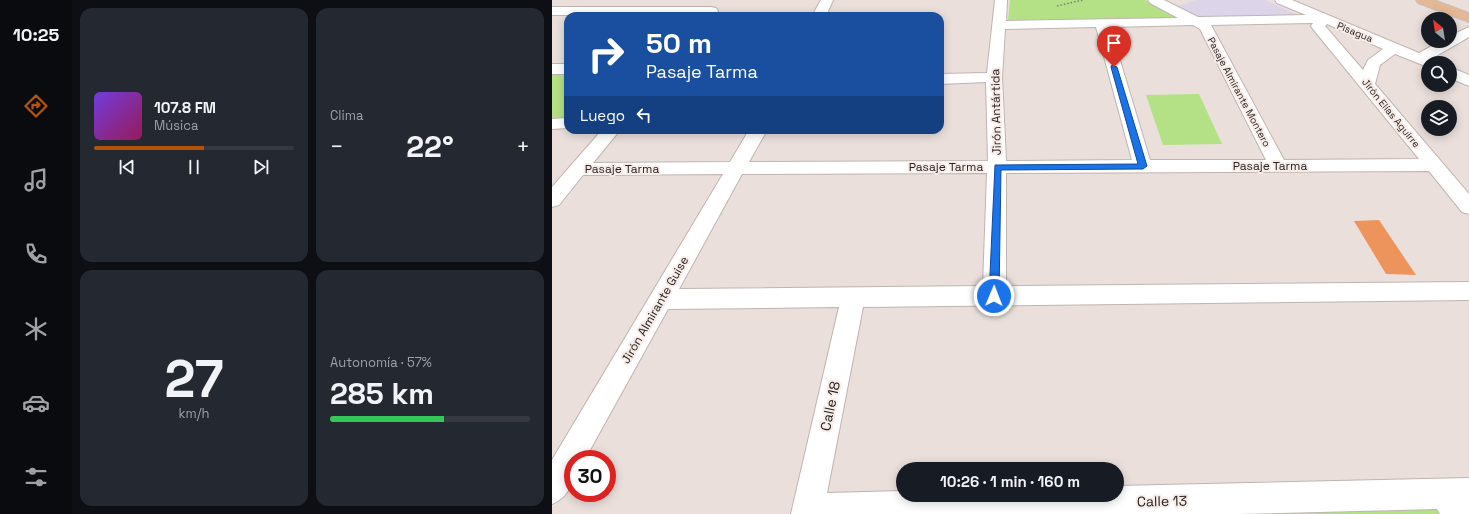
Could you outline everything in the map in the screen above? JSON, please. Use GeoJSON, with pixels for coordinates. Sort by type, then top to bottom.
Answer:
{"type":"FeatureCollection","features":[{"type":"Feature","properties":{"kind":"main road"},"geometry":{"type":"LineString","coordinates":[[1422,0],[1469,18]]}},
{"type":"Feature","properties":{"kind":"main road"},"geometry":{"type":"LineString","coordinates":[[1456,0],[1469,5]]}},
{"type":"Feature","properties":{"kind":"street"},"geometry":{"type":"LineString","coordinates":[[710,12],[720,0]]}},
{"type":"Feature","properties":{"kind":"street"},"geometry":{"type":"LineString","coordinates":[[821,12],[827,0]]}},
{"type":"Feature","properties":{"kind":"street","name":"Jirón Antártida"},"geometry":{"type":"LineString","coordinates":[[994,296],[997,167],[994,77],[1001,0]]}},
{"type":"Feature","properties":{"kind":"street"},"geometry":{"type":"LineString","coordinates":[[1154,0],[1196,22]]}},
{"type":"Feature","properties":{"kind":"street","name":"Pisagua"},"geometry":{"type":"LineString","coordinates":[[1281,0],[1421,59]]}},
{"type":"Feature","properties":{"kind":"street"},"geometry":{"type":"LineString","coordinates":[[552,11],[630,12]]}},
{"type":"Feature","properties":{"kind":"street"},"geometry":{"type":"LineString","coordinates":[[999,25],[1324,19]]}},
{"type":"Feature","properties":{"kind":"street","name":"Jirón Elías Aguirre"},"geometry":{"type":"LineString","coordinates":[[1324,19],[1318,26],[1469,207]]}},
{"type":"Feature","properties":{"kind":"street","name":"Pasaje Almirante Montero"},"geometry":{"type":"LineString","coordinates":[[1196,22],[1206,27],[1278,166]]}},
{"type":"Feature","properties":{"kind":"street"},"geometry":{"type":"LineString","coordinates":[[1102,24],[1143,166]]}},
{"type":"Feature","properties":{"kind":"street"},"geometry":{"type":"LineString","coordinates":[[1432,56],[1469,31]]}},
{"type":"Feature","properties":{"kind":"street"},"geometry":{"type":"LineString","coordinates":[[1367,84],[1373,63],[1394,48]]}},
{"type":"Feature","properties":{"kind":"street"},"geometry":{"type":"LineString","coordinates":[[552,69],[564,69]]}},
{"type":"Feature","properties":{"kind":"street"},"geometry":{"type":"LineString","coordinates":[[1457,75],[1469,81]]}},
{"type":"Feature","properties":{"kind":"street"},"geometry":{"type":"LineString","coordinates":[[944,79],[994,77]]}},
{"type":"Feature","properties":{"kind":"street"},"geometry":{"type":"LineString","coordinates":[[552,124],[564,124]]}},
{"type":"Feature","properties":{"kind":"street"},"geometry":{"type":"LineString","coordinates":[[552,200],[608,134]]}},
{"type":"Feature","properties":{"kind":"street","name":"Jirón Almirante Guise"},"geometry":{"type":"LineString","coordinates":[[552,489],[756,134]]}},
{"type":"Feature","properties":{"kind":"street","name":"Pasaje Tarma"},"geometry":{"type":"LineString","coordinates":[[578,169],[1434,165]]}},
{"type":"Feature","properties":{"kind":"street"},"geometry":{"type":"LineString","coordinates":[[661,299],[1469,292]]}},
{"type":"Feature","properties":{"kind":"street","name":"Calle 18"},"geometry":{"type":"LineString","coordinates":[[807,512],[853,297]]}},
{"type":"Feature","properties":{"kind":"street","name":"Calle 13"},"geometry":{"type":"LineString","coordinates":[[807,512],[1457,500]]}},
{"type":"Feature","properties":{"kind":"shaded area"},"geometry":{"type":"Polygon","coordinates":[[[1196,0],[1265,0],[1300,16],[1199,17],[1177,6],[1196,0]]]}},
{"type":"Feature","properties":{"kind":"green space"},"geometry":{"type":"Polygon","coordinates":[[[1010,0],[1145,0],[1181,19],[1008,20],[1010,0]]]}},
{"type":"Feature","properties":{"kind":"green space"},"geometry":{"type":"Polygon","coordinates":[[[564,72],[564,121],[552,121],[552,73],[564,72]]]}},
{"type":"Feature","properties":{"kind":"green space"},"geometry":{"type":"Polygon","coordinates":[[[1199,94],[1222,144],[1163,145],[1146,95],[1199,94]]]}},
{"type":"Feature","properties":{"kind":"green space"},"geometry":{"type":"Polygon","coordinates":[[[1436,506],[1440,514],[1250,514],[1436,506]]]}},
{"type":"Feature","properties":{"kind":"building"},"geometry":{"type":"Polygon","coordinates":[[[1379,220],[1416,275],[1386,274],[1354,221],[1379,220]]]}},
{"type":"Feature","properties":{"kind":"route"},"geometry":{"type":"LineString","coordinates":[[994,296],[997,167],[1143,166],[1114,67]]}}]}
